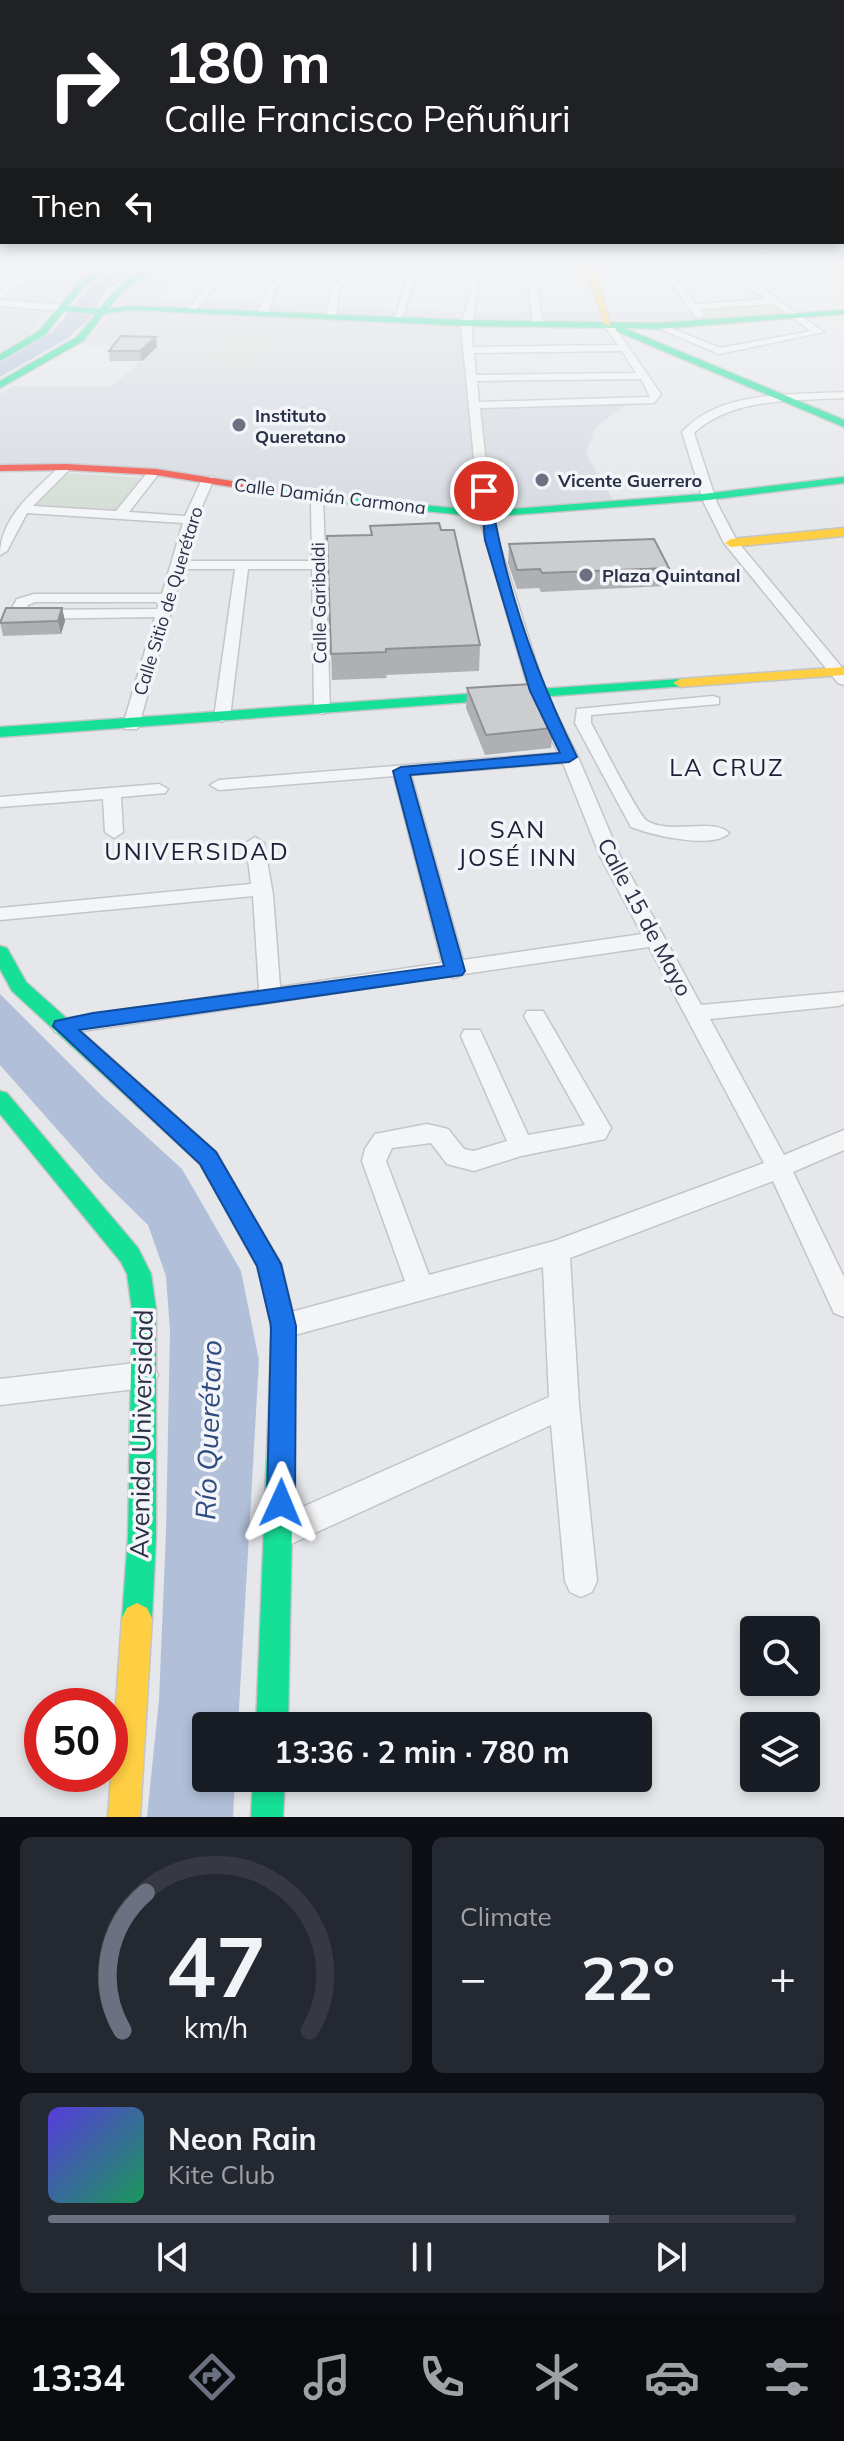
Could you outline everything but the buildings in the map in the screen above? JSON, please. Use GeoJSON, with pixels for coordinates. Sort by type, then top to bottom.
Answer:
{"type":"FeatureCollection","features":[{"type":"Feature","properties":{"kind":"street"},"geometry":{"type":"LineString","coordinates":[[0,385],[64,350]]}},
{"type":"Feature","properties":{"kind":"street"},"geometry":{"type":"LineString","coordinates":[[468,350],[484,350]]}},
{"type":"Feature","properties":{"kind":"street","name":"Calle 15 de Mayo"},"geometry":{"type":"LineString","coordinates":[[468,350],[486,517],[537,691],[569,757],[610,856],[779,1168],[844,1305]]}},
{"type":"Feature","properties":{"kind":"street"},"geometry":{"type":"LineString","coordinates":[[475,405],[654,400],[656,394],[624,350]]}},
{"type":"Feature","properties":{"kind":"street"},"geometry":{"type":"LineString","coordinates":[[669,350],[844,424]]}},
{"type":"Feature","properties":{"kind":"street"},"geometry":{"type":"LineString","coordinates":[[471,378],[643,376]]}},
{"type":"Feature","properties":{"kind":"street"},"geometry":{"type":"LineString","coordinates":[[841,674],[731,543],[708,498],[688,432],[696,422],[722,412],[785,399],[844,395]]}},
{"type":"Feature","properties":{"kind":"street","name":"Calle Damián Carmona"},"geometry":{"type":"LineString","coordinates":[[0,469],[156,472],[318,500],[486,517],[708,498],[844,480]]}},
{"type":"Feature","properties":{"kind":"street"},"geometry":{"type":"LineString","coordinates":[[0,551],[23,509],[64,469]]}},
{"type":"Feature","properties":{"kind":"street","name":"Calle Damián Carmona"},"geometry":{"type":"LineString","coordinates":[[64,469],[207,482]]}},
{"type":"Feature","properties":{"kind":"street"},"geometry":{"type":"LineString","coordinates":[[120,515],[151,476]]}},
{"type":"Feature","properties":{"kind":"street","name":"Calle Sitio de Querétaro"},"geometry":{"type":"LineString","coordinates":[[131,725],[165,605],[183,564],[190,520],[207,482]]}},
{"type":"Feature","properties":{"kind":"street","name":"Calle Garibaldi"},"geometry":{"type":"LineString","coordinates":[[318,500],[322,709]]}},
{"type":"Feature","properties":{"kind":"street"},"geometry":{"type":"LineString","coordinates":[[23,509],[190,520]]}},
{"type":"Feature","properties":{"kind":"street"},"geometry":{"type":"LineString","coordinates":[[731,543],[844,532]]}},
{"type":"Feature","properties":{"kind":"street"},"geometry":{"type":"LineString","coordinates":[[183,564],[319,565]]}},
{"type":"Feature","properties":{"kind":"street"},"geometry":{"type":"LineString","coordinates":[[222,717],[242,565]]}},
{"type":"Feature","properties":{"kind":"street"},"geometry":{"type":"LineString","coordinates":[[26,598],[137,598],[165,605],[133,613],[21,615],[17,611],[26,598]]}},
{"type":"Feature","properties":{"kind":"street"},"geometry":{"type":"LineString","coordinates":[[133,613],[137,598]]}},
{"type":"Feature","properties":{"kind":"street"},"geometry":{"type":"LineString","coordinates":[[0,732],[131,725],[537,691],[841,674]]}},
{"type":"Feature","properties":{"kind":"street"},"geometry":{"type":"LineString","coordinates":[[713,701],[583,712],[583,723],[638,823],[653,831],[720,833]]}},
{"type":"Feature","properties":{"kind":"street"},"geometry":{"type":"LineString","coordinates":[[219,785],[569,757]]}},
{"type":"Feature","properties":{"kind":"street"},"geometry":{"type":"LineString","coordinates":[[401,771],[455,971]]}},
{"type":"Feature","properties":{"kind":"street"},"geometry":{"type":"LineString","coordinates":[[0,802],[159,789]]}},
{"type":"Feature","properties":{"kind":"street"},"geometry":{"type":"LineString","coordinates":[[112,793],[114,832]]}},
{"type":"Feature","properties":{"kind":"street"},"geometry":{"type":"LineString","coordinates":[[587,799],[620,794]]}},
{"type":"Feature","properties":{"kind":"street"},"geometry":{"type":"LineString","coordinates":[[255,843],[270,996]]}},
{"type":"Feature","properties":{"kind":"street"},"geometry":{"type":"LineString","coordinates":[[0,914],[261,889]]}},
{"type":"Feature","properties":{"kind":"street"},"geometry":{"type":"LineString","coordinates":[[63,1026],[455,971],[655,939]]}},
{"type":"Feature","properties":{"kind":"street"},"geometry":{"type":"LineString","coordinates":[[0,952],[19,986],[208,1158],[269,1264],[284,1326],[273,1712]]}},
{"type":"Feature","properties":{"kind":"street"},"geometry":{"type":"LineString","coordinates":[[695,1013],[838,998]]}},
{"type":"Feature","properties":{"kind":"street"},"geometry":{"type":"LineString","coordinates":[[421,1289],[374,1161],[377,1149],[384,1141],[427,1133],[439,1136],[462,1160],[474,1161],[521,1146],[596,1132],[599,1128],[535,1016]]}},
{"type":"Feature","properties":{"kind":"street"},"geometry":{"type":"LineString","coordinates":[[472,1036],[521,1146]]}},
{"type":"Feature","properties":{"kind":"street","name":"Avenida Universidad"},"geometry":{"type":"LineString","coordinates":[[0,1099],[130,1255],[139,1274],[144,1309],[142,1536],[124,1817]]}},
{"type":"Feature","properties":{"kind":"street"},"geometry":{"type":"LineString","coordinates":[[284,1326],[556,1252],[779,1168],[844,1139]]}},
{"type":"Feature","properties":{"kind":"street"},"geometry":{"type":"LineString","coordinates":[[556,1252],[564,1405],[581,1581]]}},
{"type":"Feature","properties":{"kind":"street"},"geometry":{"type":"LineString","coordinates":[[0,1392],[144,1375]]}},
{"type":"Feature","properties":{"kind":"street"},"geometry":{"type":"LineString","coordinates":[[280,1533],[564,1405]]}},
{"type":"Feature","properties":{"kind":"street"},"geometry":{"type":"LineString","coordinates":[[267,1817],[268,1792]]}},
{"type":"Feature","properties":{"kind":"shaded area","name":"Instituto Queretano"},"geometry":{"type":"Polygon","coordinates":[[[153,350],[469,350],[475,405],[629,402],[595,428],[586,454],[616,505],[486,514],[319,498],[179,475],[0,468],[0,394],[13,386],[111,387],[153,350]]]}},
{"type":"Feature","properties":{"kind":"shaded area"},"geometry":{"type":"Polygon","coordinates":[[[214,350],[265,350],[254,366],[203,363],[214,350]]]}},
{"type":"Feature","properties":{"kind":"shaded area"},"geometry":{"type":"Polygon","coordinates":[[[66,473],[145,478],[117,513],[30,507],[66,473]]]}},
{"type":"Feature","properties":{"kind":"water"},"geometry":{"type":"Polygon","coordinates":[[[22,350],[47,350],[0,377],[0,363],[22,350]]]}},
{"type":"Feature","properties":{"kind":"water","name":"Río Querétaro"},"geometry":{"type":"Polygon","coordinates":[[[0,994],[101,1095],[182,1169],[241,1271],[259,1360],[239,1712],[192,1712],[192,1792],[234,1792],[233,1817],[147,1817],[159,1699],[166,1532],[170,1331],[166,1276],[148,1225],[101,1179],[0,1065],[0,994]]]}},
{"type":"Feature","properties":{"kind":"traffic: fast"},"geometry":{"type":"LineString","coordinates":[[0,358],[14,350]]}},
{"type":"Feature","properties":{"kind":"traffic: fast"},"geometry":{"type":"LineString","coordinates":[[0,385],[61,350]]}},
{"type":"Feature","properties":{"kind":"traffic: fast"},"geometry":{"type":"LineString","coordinates":[[668,350],[844,424]]}},
{"type":"Feature","properties":{"kind":"traffic: fast"},"geometry":{"type":"LineString","coordinates":[[708,495],[844,480]]}},
{"type":"Feature","properties":{"kind":"traffic: fast"},"geometry":{"type":"LineString","coordinates":[[264,489],[319,498],[486,514],[708,497]]}},
{"type":"Feature","properties":{"kind":"traffic: fast"},"geometry":{"type":"LineString","coordinates":[[0,732],[680,683]]}},
{"type":"Feature","properties":{"kind":"traffic: fast"},"geometry":{"type":"LineString","coordinates":[[0,952],[19,986],[208,1158],[269,1264],[284,1326],[272,1712]]}},
{"type":"Feature","properties":{"kind":"traffic: fast"},"geometry":{"type":"LineString","coordinates":[[0,1099],[130,1255],[139,1274],[144,1309],[142,1536],[137,1618]]}},
{"type":"Feature","properties":{"kind":"traffic: fast"},"geometry":{"type":"LineString","coordinates":[[267,1817],[268,1792]]}},
{"type":"Feature","properties":{"kind":"traffic: slow"},"geometry":{"type":"LineString","coordinates":[[731,543],[844,532]]}},
{"type":"Feature","properties":{"kind":"traffic: slow"},"geometry":{"type":"LineString","coordinates":[[680,683],[844,671]]}},
{"type":"Feature","properties":{"kind":"traffic: slow"},"geometry":{"type":"LineString","coordinates":[[124,1817],[137,1618]]}},
{"type":"Feature","properties":{"kind":"traffic: jam"},"geometry":{"type":"LineString","coordinates":[[0,468],[66,467],[156,472],[264,489]]}},
{"type":"Feature","properties":{"kind":"place","name":"Instituto Queretano"},"geometry":{"type":"Point","coordinates":[239,425]}},
{"type":"Feature","properties":{"kind":"place","name":"Vicente Guerrero"},"geometry":{"type":"Point","coordinates":[542,480]}},
{"type":"Feature","properties":{"kind":"place","name":"Plaza Quintanal"},"geometry":{"type":"Point","coordinates":[586,575]}},
{"type":"Feature","properties":{"kind":"district","name":"LA CRUZ"},"geometry":{"type":"Point","coordinates":[727,767]}},
{"type":"Feature","properties":{"kind":"district","name":"SAN JOSÉ INN"},"geometry":{"type":"Point","coordinates":[518,843]}},
{"type":"Feature","properties":{"kind":"district","name":"UNIVERSIDAD"},"geometry":{"type":"Point","coordinates":[197,851]}},
{"type":"Feature","properties":{"kind":"route"},"geometry":{"type":"LineString","coordinates":[[281,1503],[284,1326],[269,1264],[208,1158],[63,1026],[455,971],[401,771],[569,757],[537,691],[491,540],[484,491]]}}]}
